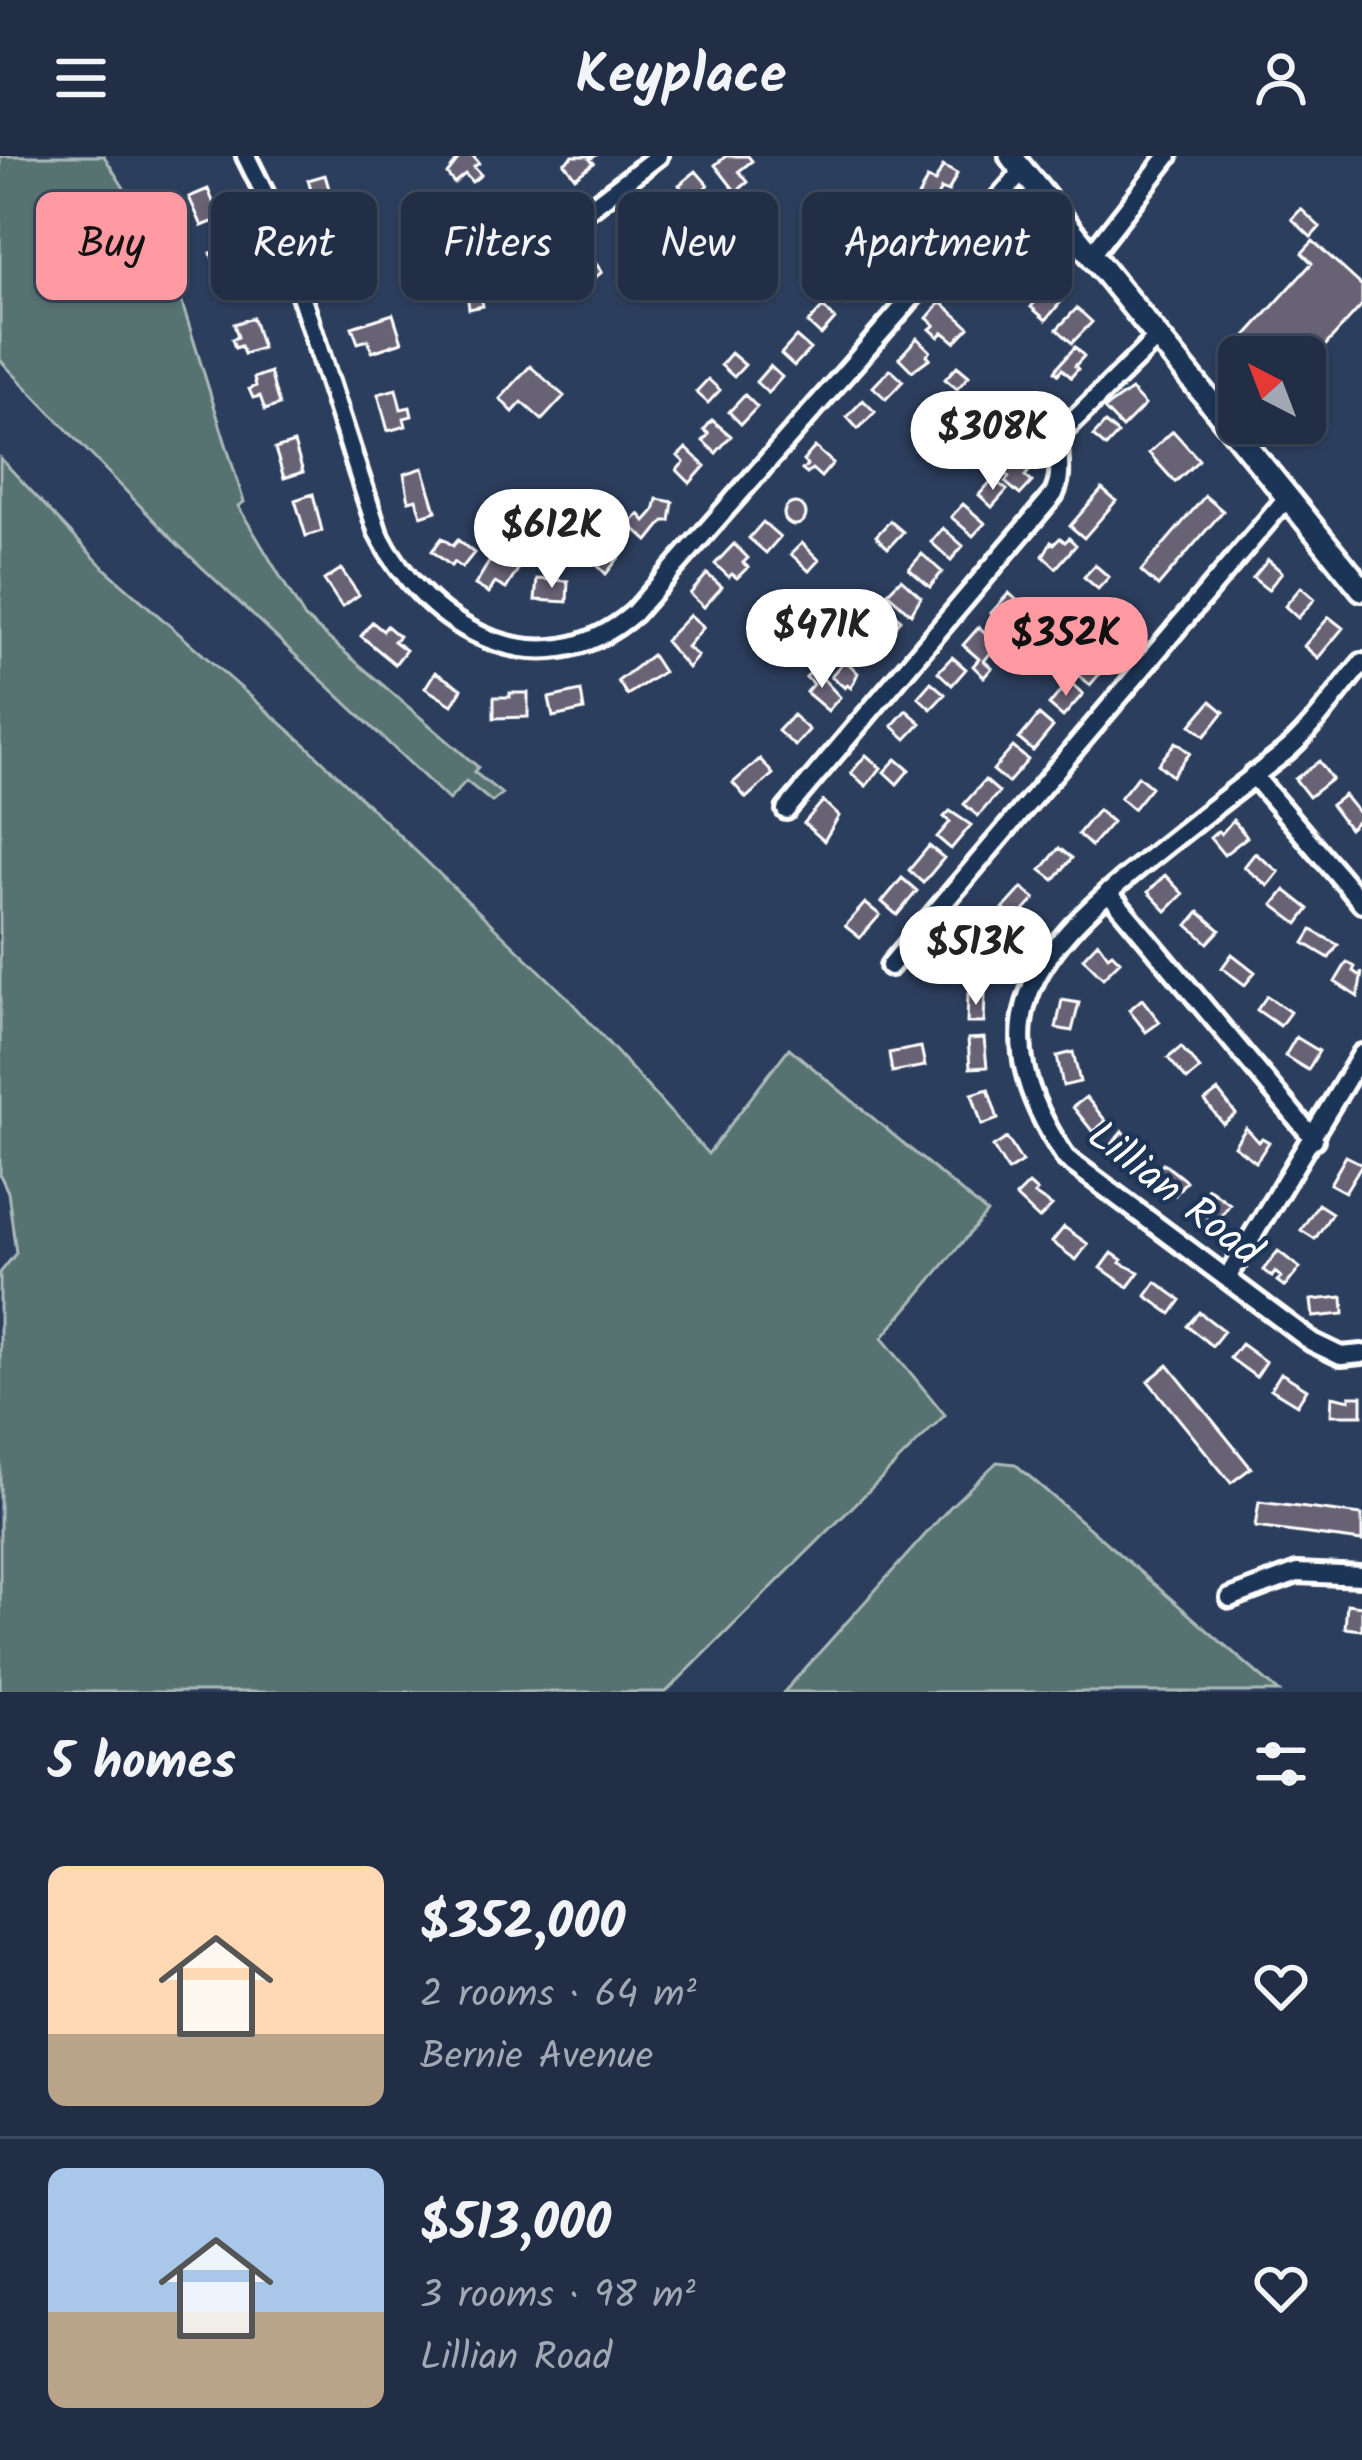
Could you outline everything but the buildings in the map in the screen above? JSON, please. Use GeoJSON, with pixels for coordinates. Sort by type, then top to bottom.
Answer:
{"type":"FeatureCollection","features":[{"type":"Feature","properties":{"kind":"main road"},"geometry":{"type":"LineString","coordinates":[[1017,163],[1362,589]]}},
{"type":"Feature","properties":{"kind":"street"},"geometry":{"type":"LineString","coordinates":[[246,156],[274,215],[378,533],[392,562],[410,584],[464,625],[493,642],[542,652],[594,642],[634,613],[1017,163]]}},
{"type":"Feature","properties":{"kind":"street"},"geometry":{"type":"LineString","coordinates":[[594,205],[658,156]]}},
{"type":"Feature","properties":{"kind":"street"},"geometry":{"type":"LineString","coordinates":[[1090,256],[1168,156]]}},
{"type":"Feature","properties":{"kind":"street"},"geometry":{"type":"LineString","coordinates":[[786,810],[1054,494],[1062,476],[1058,442],[1063,431],[1157,338]]}},
{"type":"Feature","properties":{"kind":"street"},"geometry":{"type":"LineString","coordinates":[[890,966],[1286,500]]}},
{"type":"Feature","properties":{"kind":"street","name":"Lillian Road"},"geometry":{"type":"LineString","coordinates":[[1362,663],[1288,749],[1108,892],[1063,934],[1034,974],[1023,1011],[1021,1051],[1043,1125],[1066,1158],[1312,1342],[1341,1355],[1362,1354]]}},
{"type":"Feature","properties":{"kind":"street"},"geometry":{"type":"LineString","coordinates":[[1252,775],[1362,903]]}},
{"type":"Feature","properties":{"kind":"street"},"geometry":{"type":"LineString","coordinates":[[1108,892],[1313,1138]]}},
{"type":"Feature","properties":{"kind":"street"},"geometry":{"type":"LineString","coordinates":[[1227,1278],[1362,1054]]}},
{"type":"Feature","properties":{"kind":"street"},"geometry":{"type":"LineString","coordinates":[[1230,1598],[1297,1573],[1362,1576]]}},
{"type":"Feature","properties":{"kind":"green space"},"geometry":{"type":"Polygon","coordinates":[[[0,156],[104,156],[126,192],[36,192],[36,300],[181,300],[244,502],[238,506],[305,618],[478,767],[474,772],[502,794],[492,802],[466,781],[449,800],[173,540],[0,360],[0,156]]]}},
{"type":"Feature","properties":{"kind":"green space"},"geometry":{"type":"Polygon","coordinates":[[[0,458],[104,568],[306,745],[567,997],[708,1154],[789,1048],[987,1213],[882,1338],[945,1415],[666,1692],[0,1692],[0,1273],[16,1253],[8,1192],[0,1175],[0,458]]]}},
{"type":"Feature","properties":{"kind":"green space"},"geometry":{"type":"Polygon","coordinates":[[[997,1462],[1015,1464],[1279,1692],[784,1692],[951,1506],[997,1462]]]}}]}
